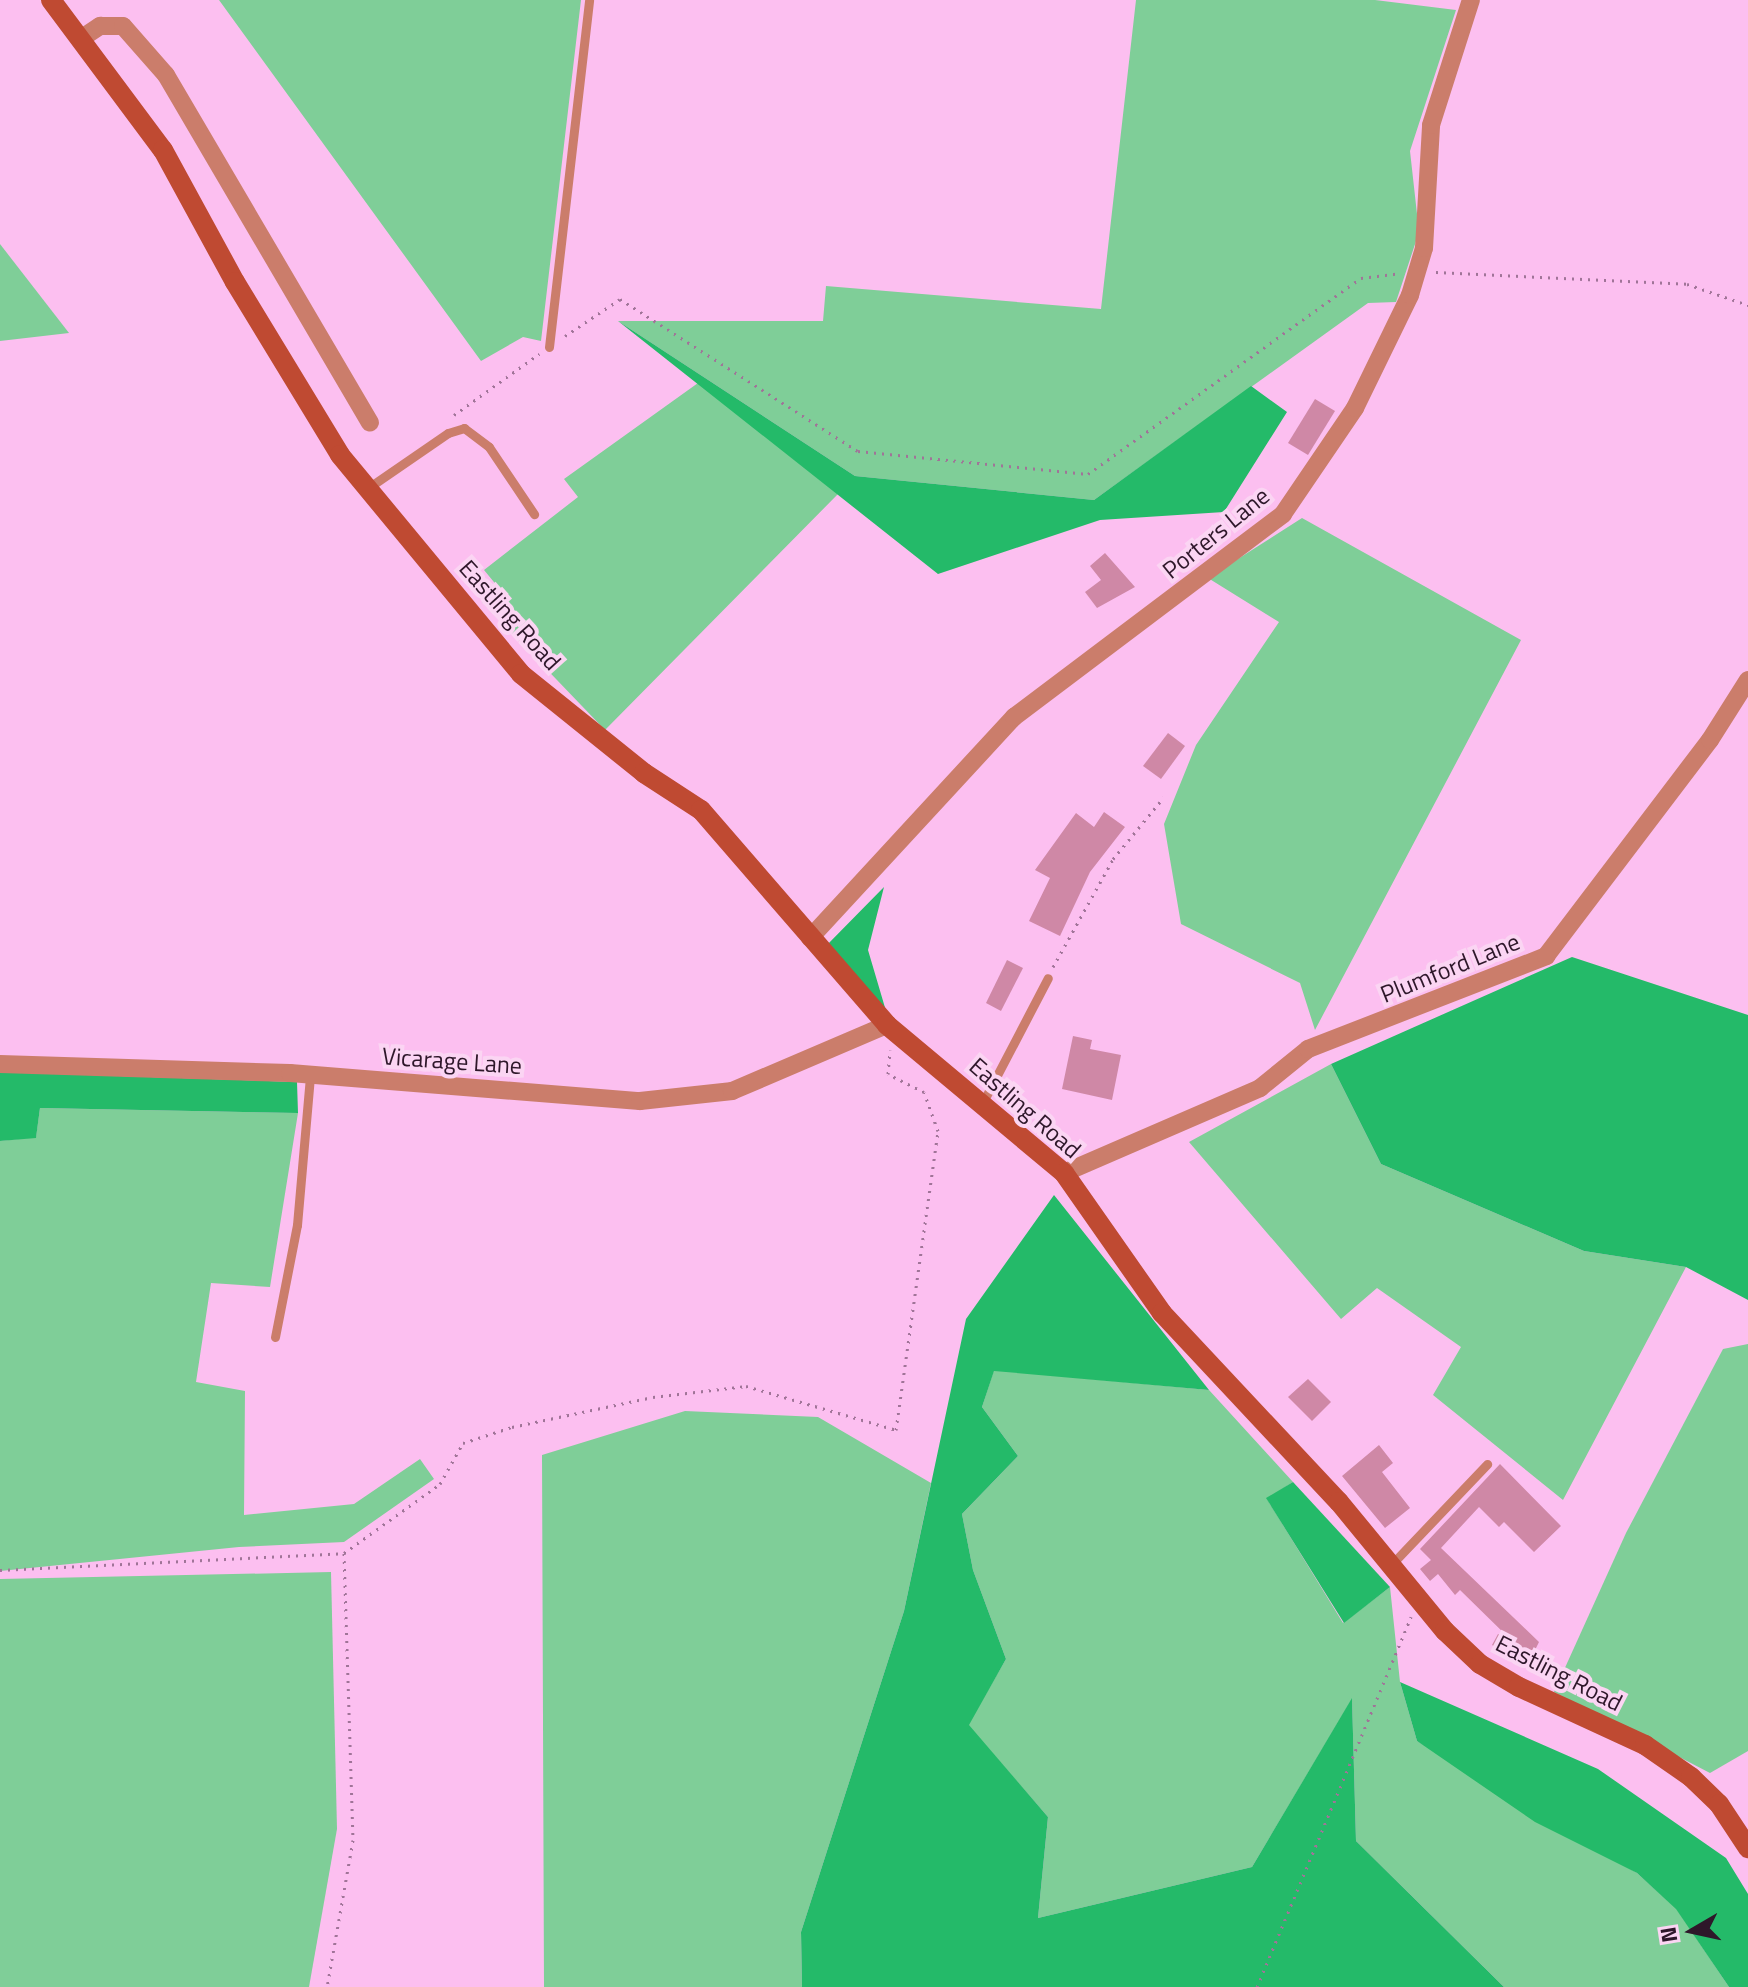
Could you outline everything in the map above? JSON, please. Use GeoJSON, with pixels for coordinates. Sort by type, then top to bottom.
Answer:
{"type":"FeatureCollection","features":[{"type":"Feature","properties":{"kind":"street","name":"Eastling Road"},"geometry":{"type":"LineString","coordinates":[[51,0],[163,150],[235,282],[340,455],[521,674],[644,773],[701,810],[892,1031],[1064,1173],[1162,1313],[1339,1502],[1418,1600],[1480,1664],[1519,1687],[1645,1745],[1691,1777],[1719,1804],[1748,1848]]}},
{"type":"Feature","properties":{"kind":"street","name":"Porters Lane"},"geometry":{"type":"LineString","coordinates":[[810,938],[1014,717],[1283,514],[1355,408],[1419,271],[1427,146],[1471,0]]}},
{"type":"Feature","properties":{"kind":"street"},"geometry":{"type":"LineString","coordinates":[[82,38],[100,26],[123,26],[166,75],[370,423]]}},
{"type":"Feature","properties":{"kind":"street","name":"Plumford Lane"},"geometry":{"type":"LineString","coordinates":[[1064,1173],[1260,1088],[1308,1049],[1546,956],[1710,740],[1748,680]]}},
{"type":"Feature","properties":{"kind":"street","name":"Vicarage Lane"},"geometry":{"type":"LineString","coordinates":[[0,1064],[310,1075],[640,1101],[732,1091],[892,1031]]}},
{"type":"Feature","properties":{"kind":"street"},"geometry":{"type":"LineString","coordinates":[[1064,1173],[1098,1151],[1150,1131]]}},
{"type":"Feature","properties":{"kind":"lane"},"geometry":{"type":"LineString","coordinates":[[549,347],[589,0]]}},
{"type":"Feature","properties":{"kind":"lane"},"geometry":{"type":"LineString","coordinates":[[368,488],[448,433],[464,428],[489,447],[534,514]]}},
{"type":"Feature","properties":{"kind":"lane"},"geometry":{"type":"LineString","coordinates":[[982,1104],[1048,978]]}},
{"type":"Feature","properties":{"kind":"lane"},"geometry":{"type":"LineString","coordinates":[[275,1337],[297,1225],[310,1075]]}},
{"type":"Feature","properties":{"kind":"lane"},"geometry":{"type":"LineString","coordinates":[[1390,1566],[1487,1464]]}},
{"type":"Feature","properties":{"kind":"path"},"geometry":{"type":"LineString","coordinates":[[450,418],[620,299],[858,451],[1088,474],[1361,278],[1419,271],[1687,284],[1748,305]]}},
{"type":"Feature","properties":{"kind":"path"},"geometry":{"type":"LineString","coordinates":[[1048,978],[1088,897],[1164,797]]}},
{"type":"Feature","properties":{"kind":"path"},"geometry":{"type":"LineString","coordinates":[[0,1570],[344,1553],[440,1484],[463,1443],[512,1427],[653,1397],[746,1386],[896,1430],[938,1131],[924,1092],[886,1070],[892,1031]]}},
{"type":"Feature","properties":{"kind":"path"},"geometry":{"type":"LineString","coordinates":[[327,1987],[353,1840],[344,1553]]}},
{"type":"Feature","properties":{"kind":"path"},"geometry":{"type":"LineString","coordinates":[[1257,1987],[1418,1600]]}},
{"type":"Feature","properties":{"kind":"green space"},"geometry":{"type":"Polygon","coordinates":[[[219,0],[581,0],[541,341],[523,337],[481,361],[219,0]]]}},
{"type":"Feature","properties":{"kind":"green space"},"geometry":{"type":"Polygon","coordinates":[[[1136,0],[1375,0],[1456,10],[1410,151],[1419,232],[1396,302],[1368,303],[1094,500],[855,476],[618,321],[823,321],[826,286],[1101,309],[1136,0]]]}},
{"type":"Feature","properties":{"kind":"green space"},"geometry":{"type":"Polygon","coordinates":[[[0,244],[69,333],[0,341],[0,244]]]}},
{"type":"Feature","properties":{"kind":"green space"},"geometry":{"type":"Polygon","coordinates":[[[618,321],[855,476],[1094,500],[1251,386],[1287,412],[1224,512],[1100,520],[938,574],[618,321]]]}},
{"type":"Feature","properties":{"kind":"green space"},"geometry":{"type":"Polygon","coordinates":[[[698,383],[838,494],[605,730],[482,602],[498,587],[484,570],[578,497],[564,479],[698,383]]]}},
{"type":"Feature","properties":{"kind":"green space"},"geometry":{"type":"Polygon","coordinates":[[[1302,518],[1521,640],[1315,1030],[1300,983],[1181,924],[1164,824],[1196,745],[1279,622],[1208,578],[1302,518]]]}},
{"type":"Feature","properties":{"kind":"green space"},"geometry":{"type":"Polygon","coordinates":[[[884,887],[868,950],[886,1011],[825,947],[884,887]]]}},
{"type":"Feature","properties":{"kind":"green space"},"geometry":{"type":"Polygon","coordinates":[[[1572,957],[1748,1015],[1748,1300],[1686,1267],[1584,1251],[1381,1164],[1331,1064],[1572,957]]]}},
{"type":"Feature","properties":{"kind":"green space"},"geometry":{"type":"Polygon","coordinates":[[[1331,1064],[1381,1164],[1584,1251],[1686,1267],[1563,1500],[1433,1395],[1461,1347],[1377,1288],[1341,1319],[1189,1142],[1331,1064]]]}},
{"type":"Feature","properties":{"kind":"green space"},"geometry":{"type":"Polygon","coordinates":[[[0,1072],[297,1082],[298,1113],[40,1108],[36,1138],[0,1141],[0,1072]]]}},
{"type":"Feature","properties":{"kind":"green space"},"geometry":{"type":"Polygon","coordinates":[[[40,1108],[298,1113],[270,1287],[211,1283],[196,1382],[245,1391],[244,1515],[354,1504],[420,1459],[434,1479],[344,1542],[239,1547],[0,1571],[0,1141],[36,1137],[40,1108]]]}},
{"type":"Feature","properties":{"kind":"green space"},"geometry":{"type":"Polygon","coordinates":[[[1054,1195],[1209,1390],[994,1371],[982,1407],[1018,1456],[962,1514],[973,1570],[1006,1659],[969,1725],[1048,1817],[1038,1918],[1252,1867],[1352,1698],[1356,1841],[1504,1987],[802,1987],[801,1932],[904,1611],[966,1319],[1054,1195]]]}},
{"type":"Feature","properties":{"kind":"green space"},"geometry":{"type":"Polygon","coordinates":[[[1748,1344],[1748,1751],[1710,1773],[1554,1692],[1626,1533],[1723,1349],[1748,1344]]]}},
{"type":"Feature","properties":{"kind":"green space"},"geometry":{"type":"Polygon","coordinates":[[[994,1370],[1209,1390],[1293,1482],[1267,1499],[1343,1623],[1390,1587],[1400,1682],[1417,1741],[1637,1873],[1676,1908],[1729,1987],[1504,1987],[1356,1841],[1352,1699],[1252,1867],[1038,1918],[1048,1817],[968,1725],[1006,1659],[973,1570],[962,1514],[1018,1456],[982,1407],[994,1370]]]}},
{"type":"Feature","properties":{"kind":"green space"},"geometry":{"type":"Polygon","coordinates":[[[685,1411],[818,1417],[931,1483],[904,1611],[801,1932],[802,1987],[544,1987],[542,1455],[685,1411]]]}},
{"type":"Feature","properties":{"kind":"green space"},"geometry":{"type":"Polygon","coordinates":[[[1293,1482],[1390,1587],[1344,1623],[1266,1498],[1293,1482]]]}},
{"type":"Feature","properties":{"kind":"green space"},"geometry":{"type":"Polygon","coordinates":[[[331,1572],[337,1829],[309,1987],[0,1987],[0,1579],[331,1572]]]}},
{"type":"Feature","properties":{"kind":"green space"},"geometry":{"type":"Polygon","coordinates":[[[1400,1682],[1598,1769],[1726,1858],[1748,1894],[1748,1987],[1729,1987],[1676,1909],[1637,1873],[1535,1822],[1417,1741],[1400,1682]]]}},
{"type":"Feature","properties":{"kind":"building"},"geometry":{"type":"Polygon","coordinates":[[[1315,399],[1335,411],[1308,455],[1288,443],[1315,399]]]}},
{"type":"Feature","properties":{"kind":"building"},"geometry":{"type":"Polygon","coordinates":[[[1105,553],[1135,587],[1097,608],[1085,592],[1101,580],[1090,566],[1105,553]]]}},
{"type":"Feature","properties":{"kind":"building"},"geometry":{"type":"Polygon","coordinates":[[[1168,733],[1185,746],[1161,779],[1143,766],[1168,733]]]}},
{"type":"Feature","properties":{"kind":"building"},"geometry":{"type":"Polygon","coordinates":[[[1104,812],[1125,827],[1090,872],[1060,936],[1029,921],[1050,878],[1035,870],[1076,813],[1094,827],[1104,812]]]}},
{"type":"Feature","properties":{"kind":"building"},"geometry":{"type":"Polygon","coordinates":[[[1007,960],[1023,968],[1001,1011],[986,1003],[1007,960]]]}},
{"type":"Feature","properties":{"kind":"building"},"geometry":{"type":"Polygon","coordinates":[[[1073,1036],[1092,1040],[1090,1049],[1121,1055],[1112,1100],[1062,1089],[1073,1036]]]}},
{"type":"Feature","properties":{"kind":"building"},"geometry":{"type":"Polygon","coordinates":[[[1308,1379],[1331,1402],[1312,1421],[1288,1397],[1308,1379]]]}},
{"type":"Feature","properties":{"kind":"building"},"geometry":{"type":"Polygon","coordinates":[[[1379,1445],[1393,1463],[1382,1472],[1410,1508],[1385,1528],[1342,1476],[1379,1445]]]}},
{"type":"Feature","properties":{"kind":"building"},"geometry":{"type":"Polygon","coordinates":[[[1500,1464],[1561,1526],[1534,1552],[1504,1522],[1499,1527],[1479,1507],[1441,1548],[1539,1642],[1534,1652],[1553,1661],[1544,1679],[1492,1645],[1498,1634],[1511,1640],[1460,1590],[1455,1595],[1438,1574],[1430,1581],[1420,1569],[1431,1560],[1420,1549],[1500,1464]]]}}]}
